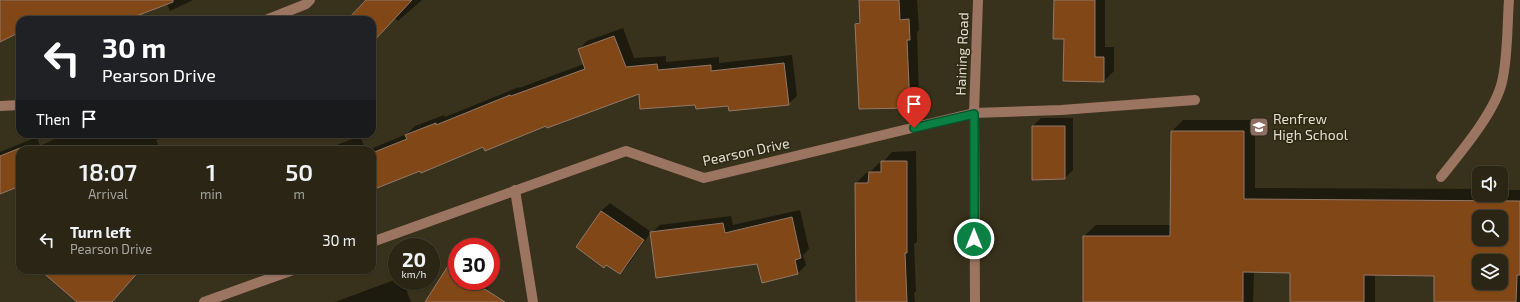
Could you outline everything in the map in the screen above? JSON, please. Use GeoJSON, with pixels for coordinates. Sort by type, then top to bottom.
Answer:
{"type":"FeatureCollection","features":[{"type":"Feature","properties":{"kind":"street"},"geometry":{"type":"LineString","coordinates":[[276,16],[306,4],[310,0]]}},
{"type":"Feature","properties":{"kind":"street","name":"Haining Road"},"geometry":{"type":"LineString","coordinates":[[975,302],[974,114],[978,0]]}},
{"type":"Feature","properties":{"kind":"street"},"geometry":{"type":"LineString","coordinates":[[1442,177],[1493,107],[1502,83],[1506,50],[1509,0]]}},
{"type":"Feature","properties":{"kind":"street","name":"Pearson Drive"},"geometry":{"type":"LineString","coordinates":[[376,241],[626,151],[704,178],[974,114],[1061,110],[1195,100]]}},
{"type":"Feature","properties":{"kind":"street"},"geometry":{"type":"LineString","coordinates":[[0,106],[16,105]]}},
{"type":"Feature","properties":{"kind":"street"},"geometry":{"type":"LineString","coordinates":[[515,190],[533,302]]}},
{"type":"Feature","properties":{"kind":"street"},"geometry":{"type":"LineString","coordinates":[[204,302],[282,274]]}},
{"type":"Feature","properties":{"kind":"building"},"geometry":{"type":"Polygon","coordinates":[[[0,0],[173,0],[173,2],[136,16],[16,16],[16,34],[0,42],[0,0]]]}},
{"type":"Feature","properties":{"kind":"building"},"geometry":{"type":"Polygon","coordinates":[[[366,0],[412,0],[376,39],[376,16],[351,16],[366,0]]]}},
{"type":"Feature","properties":{"kind":"building"},"geometry":{"type":"Polygon","coordinates":[[[859,0],[899,0],[900,20],[909,19],[910,40],[907,40],[910,108],[859,109],[855,24],[860,23],[859,0]]]}},
{"type":"Feature","properties":{"kind":"building"},"geometry":{"type":"Polygon","coordinates":[[[1054,0],[1095,0],[1095,57],[1104,57],[1104,82],[1063,81],[1064,39],[1053,39],[1054,0]]]}},
{"type":"Feature","properties":{"kind":"building"},"geometry":{"type":"Polygon","coordinates":[[[614,36],[626,67],[657,64],[658,70],[711,65],[711,71],[784,63],[789,105],[729,111],[728,106],[696,109],[695,105],[640,109],[639,94],[547,128],[546,126],[485,151],[483,147],[421,173],[420,171],[376,188],[376,151],[407,139],[405,135],[436,123],[436,125],[510,95],[511,96],[585,69],[578,49],[614,36]]]}},
{"type":"Feature","properties":{"kind":"building"},"geometry":{"type":"Polygon","coordinates":[[[1032,126],[1065,126],[1065,179],[1032,180],[1032,126]]]}},
{"type":"Feature","properties":{"kind":"building"},"geometry":{"type":"Polygon","coordinates":[[[1171,131],[1244,131],[1244,199],[1472,201],[1472,202],[1520,201],[1520,275],[1517,275],[1516,302],[1434,302],[1434,276],[1364,275],[1364,302],[1290,302],[1290,273],[1243,272],[1243,302],[1083,302],[1083,236],[1170,236],[1171,131]]]}},
{"type":"Feature","properties":{"kind":"building"},"geometry":{"type":"Polygon","coordinates":[[[16,150],[16,188],[0,194],[0,156],[16,150]]]}},
{"type":"Feature","properties":{"kind":"building"},"geometry":{"type":"Polygon","coordinates":[[[881,161],[907,161],[907,253],[905,253],[907,302],[856,302],[855,183],[868,183],[869,172],[881,172],[881,161]]]}},
{"type":"Feature","properties":{"kind":"building"},"geometry":{"type":"Polygon","coordinates":[[[601,211],[644,240],[620,274],[606,265],[604,268],[576,247],[601,211]]]}},
{"type":"Feature","properties":{"kind":"building"},"geometry":{"type":"Polygon","coordinates":[[[792,217],[801,258],[795,260],[798,274],[762,283],[757,264],[656,278],[650,232],[723,223],[725,233],[792,217]]]}},
{"type":"Feature","properties":{"kind":"building"},"geometry":{"type":"Polygon","coordinates":[[[448,266],[448,290],[486,290],[505,302],[425,302],[433,290],[440,290],[440,279],[448,266]]]}},
{"type":"Feature","properties":{"kind":"building"},"geometry":{"type":"Polygon","coordinates":[[[45,274],[136,274],[112,302],[77,302],[45,274]]]}},
{"type":"Feature","properties":{"kind":"place","name":"Renfrew High School"},"geometry":{"type":"Point","coordinates":[1259,127]}},
{"type":"Feature","properties":{"kind":"route"},"geometry":{"type":"LineString","coordinates":[[914,128],[974,114],[974,239]]}}]}
